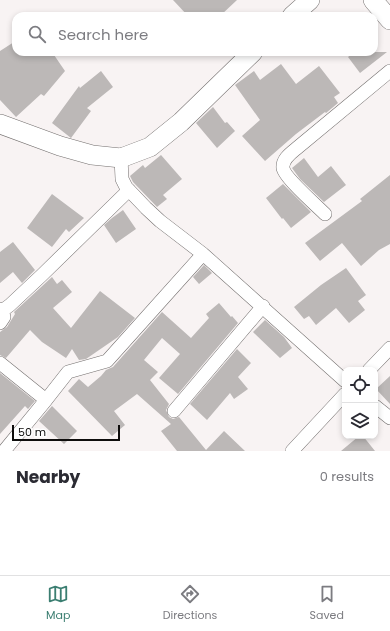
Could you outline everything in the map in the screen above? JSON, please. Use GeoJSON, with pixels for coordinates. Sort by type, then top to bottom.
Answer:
{"type":"FeatureCollection","features":[{"type":"Feature","properties":{"kind":"main road"},"geometry":{"type":"LineString","coordinates":[[373,0],[390,20]]}},
{"type":"Feature","properties":{"kind":"main road"},"geometry":{"type":"LineString","coordinates":[[0,124],[60,146],[92,155],[121,158],[150,147],[181,122],[249,56]]}},
{"type":"Feature","properties":{"kind":"street"},"geometry":{"type":"LineString","coordinates":[[325,214],[288,177],[283,168],[284,162],[297,148],[390,71]]}},
{"type":"Feature","properties":{"kind":"street"},"geometry":{"type":"LineString","coordinates":[[121,158],[122,179],[129,190],[160,221],[203,254],[263,306],[342,378]]}},
{"type":"Feature","properties":{"kind":"street"},"geometry":{"type":"LineString","coordinates":[[1,314],[129,190]]}},
{"type":"Feature","properties":{"kind":"street"},"geometry":{"type":"LineString","coordinates":[[4,451],[68,372],[106,361],[203,254]]}},
{"type":"Feature","properties":{"kind":"street"},"geometry":{"type":"LineString","coordinates":[[174,411],[263,306]]}},
{"type":"Feature","properties":{"kind":"street"},"geometry":{"type":"LineString","coordinates":[[372,367],[390,348]]}},
{"type":"Feature","properties":{"kind":"street"},"geometry":{"type":"LineString","coordinates":[[0,363],[46,400]]}},
{"type":"Feature","properties":{"kind":"street"},"geometry":{"type":"LineString","coordinates":[[299,449],[342,398]]}},
{"type":"Feature","properties":{"kind":"street"},"geometry":{"type":"LineString","coordinates":[[378,408],[390,418]]}},
{"type":"Feature","properties":{"kind":"building"},"geometry":{"type":"Polygon","coordinates":[[[173,0],[237,0],[224,12],[184,12],[173,0]]]}},
{"type":"Feature","properties":{"kind":"building"},"geometry":{"type":"Polygon","coordinates":[[[12,43],[12,56],[55,56],[65,71],[44,96],[41,94],[16,117],[0,100],[0,51],[12,43]]]}},
{"type":"Feature","properties":{"kind":"building"},"geometry":{"type":"Polygon","coordinates":[[[378,52],[387,52],[360,73],[348,57],[378,56],[378,52]]]}},
{"type":"Feature","properties":{"kind":"building"},"geometry":{"type":"Polygon","coordinates":[[[281,64],[296,84],[319,66],[340,93],[334,97],[338,103],[296,134],[265,161],[242,136],[260,120],[235,85],[254,71],[260,80],[281,64]]]}},
{"type":"Feature","properties":{"kind":"building"},"geometry":{"type":"Polygon","coordinates":[[[101,71],[113,87],[87,108],[91,111],[71,138],[52,123],[79,86],[80,88],[101,71]]]}},
{"type":"Feature","properties":{"kind":"building"},"geometry":{"type":"Polygon","coordinates":[[[213,107],[225,123],[227,122],[235,131],[217,148],[196,123],[213,107]]]}},
{"type":"Feature","properties":{"kind":"building"},"geometry":{"type":"Polygon","coordinates":[[[161,155],[182,179],[163,195],[167,199],[157,207],[133,182],[130,176],[143,165],[145,168],[161,155]]]}},
{"type":"Feature","properties":{"kind":"building"},"geometry":{"type":"Polygon","coordinates":[[[304,158],[318,177],[331,166],[346,185],[324,202],[300,179],[292,168],[304,158]]]}},
{"type":"Feature","properties":{"kind":"building"},"geometry":{"type":"Polygon","coordinates":[[[390,175],[390,244],[379,250],[361,266],[342,243],[320,261],[305,243],[362,201],[360,199],[390,175]]]}},
{"type":"Feature","properties":{"kind":"building"},"geometry":{"type":"Polygon","coordinates":[[[283,184],[311,212],[291,228],[266,198],[283,184]]]}},
{"type":"Feature","properties":{"kind":"building"},"geometry":{"type":"Polygon","coordinates":[[[52,194],[84,218],[69,232],[66,229],[52,247],[27,228],[52,194]]]}},
{"type":"Feature","properties":{"kind":"building"},"geometry":{"type":"Polygon","coordinates":[[[123,210],[136,229],[116,243],[104,225],[123,210]]]}},
{"type":"Feature","properties":{"kind":"building"},"geometry":{"type":"Polygon","coordinates":[[[13,242],[35,270],[22,283],[13,272],[0,283],[0,252],[13,242]]]}},
{"type":"Feature","properties":{"kind":"building"},"geometry":{"type":"Polygon","coordinates":[[[204,265],[212,273],[199,284],[193,277],[204,265]]]}},
{"type":"Feature","properties":{"kind":"building"},"geometry":{"type":"Polygon","coordinates":[[[346,268],[366,295],[358,301],[365,310],[349,323],[336,308],[316,325],[309,316],[304,319],[294,307],[321,285],[346,268]]]}},
{"type":"Feature","properties":{"kind":"building"},"geometry":{"type":"Polygon","coordinates":[[[52,277],[57,284],[62,280],[72,292],[53,308],[71,328],[100,291],[135,318],[118,337],[86,359],[79,360],[72,349],[66,358],[42,342],[30,330],[6,358],[0,355],[0,332],[7,327],[15,314],[14,312],[52,277]]]}},
{"type":"Feature","properties":{"kind":"building"},"geometry":{"type":"Polygon","coordinates":[[[219,303],[238,323],[178,394],[159,378],[180,354],[162,338],[144,360],[158,372],[150,380],[169,404],[166,410],[169,417],[173,419],[179,417],[206,450],[224,431],[245,451],[177,451],[161,431],[171,424],[137,394],[114,411],[125,425],[112,436],[68,391],[79,379],[88,387],[106,370],[113,367],[162,312],[191,338],[209,318],[206,314],[219,303]]]}},
{"type":"Feature","properties":{"kind":"building"},"geometry":{"type":"Polygon","coordinates":[[[265,320],[284,337],[292,348],[280,358],[253,332],[265,320]]]}},
{"type":"Feature","properties":{"kind":"building"},"geometry":{"type":"Polygon","coordinates":[[[237,349],[251,363],[238,377],[248,389],[234,399],[230,393],[207,420],[190,404],[237,349]]]}},
{"type":"Feature","properties":{"kind":"building"},"geometry":{"type":"Polygon","coordinates":[[[0,373],[35,401],[28,409],[25,406],[0,434],[0,373]]]}},
{"type":"Feature","properties":{"kind":"building"},"geometry":{"type":"Polygon","coordinates":[[[390,376],[390,404],[378,391],[378,387],[390,376]]]}},
{"type":"Feature","properties":{"kind":"building"},"geometry":{"type":"Polygon","coordinates":[[[52,406],[77,431],[64,444],[39,421],[52,406]]]}},
{"type":"Feature","properties":{"kind":"building"},"geometry":{"type":"Polygon","coordinates":[[[355,439],[365,439],[375,451],[341,451],[355,439]]]}}]}
